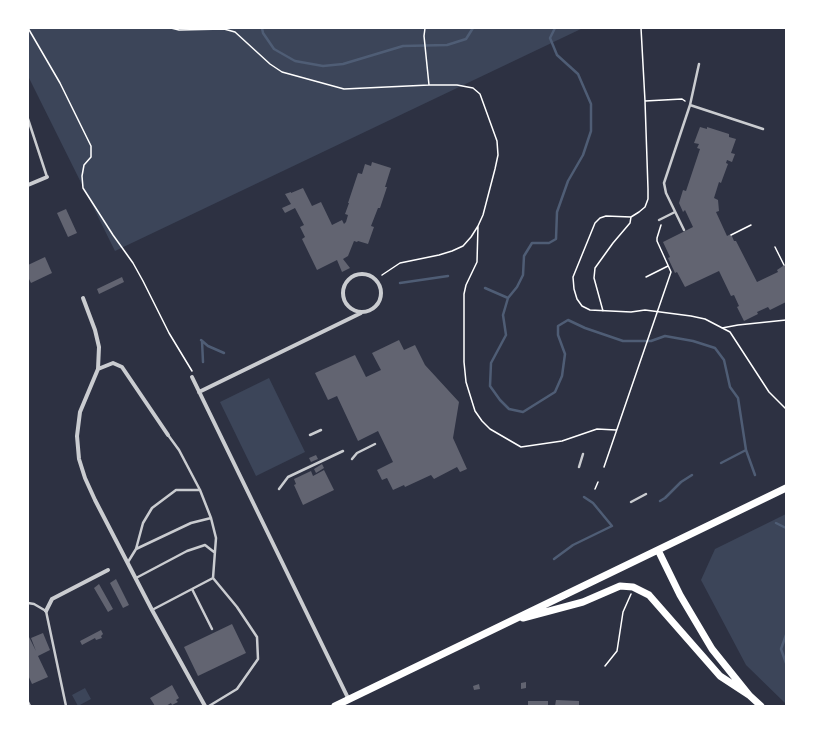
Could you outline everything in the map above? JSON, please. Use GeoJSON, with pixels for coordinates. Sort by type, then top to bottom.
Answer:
{"type":"FeatureCollection","features":[{"type":"Feature","properties":{"kind":"main road"},"geometry":{"type":"LineString","coordinates":[[335,706],[786,488]]}},
{"type":"Feature","properties":{"kind":"main road"},"geometry":{"type":"LineString","coordinates":[[658,550],[680,595],[712,649],[749,695],[761,706]]}},
{"type":"Feature","properties":{"kind":"main road"},"geometry":{"type":"LineString","coordinates":[[506,623],[583,602],[620,586],[634,587],[649,595],[720,676],[749,695]]}},
{"type":"Feature","properties":{"kind":"street"},"geometry":{"type":"LineString","coordinates":[[28,185],[47,177]]}},
{"type":"Feature","properties":{"kind":"street"},"geometry":{"type":"LineString","coordinates":[[199,392],[361,313],[373,310],[378,305],[382,294],[378,282],[368,275],[362,274],[350,278],[346,283],[343,296],[349,308],[361,313]]}},
{"type":"Feature","properties":{"kind":"street"},"geometry":{"type":"LineString","coordinates":[[83,298],[95,330],[99,347],[98,369],[80,412],[77,436],[79,459],[85,478],[152,610],[205,706]]}},
{"type":"Feature","properties":{"kind":"street"},"geometry":{"type":"LineString","coordinates":[[98,369],[113,363],[122,367],[168,435]]}},
{"type":"Feature","properties":{"kind":"street"},"geometry":{"type":"LineString","coordinates":[[192,377],[348,700]]}},
{"type":"Feature","properties":{"kind":"street"},"geometry":{"type":"LineString","coordinates":[[46,611],[52,599],[108,570]]}},
{"type":"Feature","properties":{"kind":"lane"},"geometry":{"type":"LineString","coordinates":[[684,230],[666,193],[664,183],[690,104],[699,64]]}},
{"type":"Feature","properties":{"kind":"lane"},"geometry":{"type":"LineString","coordinates":[[690,104],[763,128]]}},
{"type":"Feature","properties":{"kind":"lane"},"geometry":{"type":"LineString","coordinates":[[28,119],[47,177]]}},
{"type":"Feature","properties":{"kind":"lane"},"geometry":{"type":"LineString","coordinates":[[659,220],[675,212]]}},
{"type":"Feature","properties":{"kind":"lane"},"geometry":{"type":"LineString","coordinates":[[310,435],[321,430]]}},
{"type":"Feature","properties":{"kind":"lane"},"geometry":{"type":"LineString","coordinates":[[168,435],[179,450],[200,490],[211,518],[216,538],[213,578],[237,607],[257,637],[258,659],[237,689],[209,706]]}},
{"type":"Feature","properties":{"kind":"lane"},"geometry":{"type":"LineString","coordinates":[[352,459],[357,453],[375,444]]}},
{"type":"Feature","properties":{"kind":"lane"},"geometry":{"type":"LineString","coordinates":[[279,489],[288,477],[343,451]]}},
{"type":"Feature","properties":{"kind":"lane"},"geometry":{"type":"LineString","coordinates":[[579,467],[583,454]]}},
{"type":"Feature","properties":{"kind":"lane"},"geometry":{"type":"LineString","coordinates":[[128,562],[136,549],[143,523],[152,508],[176,490],[200,490]]}},
{"type":"Feature","properties":{"kind":"lane"},"geometry":{"type":"LineString","coordinates":[[632,502],[646,494]]}},
{"type":"Feature","properties":{"kind":"lane"},"geometry":{"type":"LineString","coordinates":[[136,549],[191,523],[211,518]]}},
{"type":"Feature","properties":{"kind":"lane"},"geometry":{"type":"LineString","coordinates":[[136,578],[186,551],[205,545],[215,553]]}},
{"type":"Feature","properties":{"kind":"lane"},"geometry":{"type":"LineString","coordinates":[[152,610],[213,578]]}},
{"type":"Feature","properties":{"kind":"lane"},"geometry":{"type":"LineString","coordinates":[[192,589],[212,629]]}},
{"type":"Feature","properties":{"kind":"lane"},"geometry":{"type":"LineString","coordinates":[[28,603],[34,604],[46,611],[66,706]]}},
{"type":"Feature","properties":{"kind":"lane"},"geometry":{"type":"LineString","coordinates":[[28,702],[30,706]]}},
{"type":"Feature","properties":{"kind":"path"},"geometry":{"type":"LineString","coordinates":[[28,28],[60,83],[92,146],[90,157],[84,165],[82,176],[83,188],[136,269],[169,333],[192,372],[192,377]]}},
{"type":"Feature","properties":{"kind":"path"},"geometry":{"type":"LineString","coordinates":[[171,28],[178,30],[224,29],[235,32],[270,64],[282,72],[333,87],[344,89],[457,85],[473,88],[480,94],[496,141],[498,155],[496,169],[483,215],[478,226],[471,237],[462,246],[439,255],[400,263],[382,275]]}},
{"type":"Feature","properties":{"kind":"path"},"geometry":{"type":"LineString","coordinates":[[425,28],[424,36],[429,85]]}},
{"type":"Feature","properties":{"kind":"path"},"geometry":{"type":"LineString","coordinates":[[641,28],[648,199],[645,207],[631,216],[606,216],[600,218],[595,223],[573,277],[574,289],[582,306],[590,310],[603,312],[631,312],[645,310],[691,316],[705,319],[730,332],[769,392],[786,409]]}},
{"type":"Feature","properties":{"kind":"path"},"geometry":{"type":"LineString","coordinates":[[645,101],[682,99],[690,104]]}},
{"type":"Feature","properties":{"kind":"path"},"geometry":{"type":"LineString","coordinates":[[603,312],[594,278],[595,268],[630,223],[631,216]]}},
{"type":"Feature","properties":{"kind":"path"},"geometry":{"type":"LineString","coordinates":[[604,467],[671,272],[657,242],[662,226],[659,220]]}},
{"type":"Feature","properties":{"kind":"path"},"geometry":{"type":"LineString","coordinates":[[731,235],[752,225]]}},
{"type":"Feature","properties":{"kind":"path"},"geometry":{"type":"LineString","coordinates":[[478,226],[477,262],[464,294],[464,362],[466,382],[475,411],[490,429],[521,447],[562,441],[597,429],[616,430]]}},
{"type":"Feature","properties":{"kind":"path"},"geometry":{"type":"LineString","coordinates":[[776,247],[784,265]]}},
{"type":"Feature","properties":{"kind":"path"},"geometry":{"type":"LineString","coordinates":[[646,277],[668,266]]}},
{"type":"Feature","properties":{"kind":"path"},"geometry":{"type":"LineString","coordinates":[[721,328],[786,320]]}},
{"type":"Feature","properties":{"kind":"path"},"geometry":{"type":"LineString","coordinates":[[595,489],[598,482]]}},
{"type":"Feature","properties":{"kind":"path"},"geometry":{"type":"LineString","coordinates":[[605,666],[618,651],[623,612],[632,593]]}},
{"type":"Feature","properties":{"kind":"shaded area"},"geometry":{"type":"Polygon","coordinates":[[[28,28],[583,28],[115,251],[28,76],[28,28]]]}},
{"type":"Feature","properties":{"kind":"shaded area"},"geometry":{"type":"Polygon","coordinates":[[[269,378],[305,452],[256,476],[220,402],[269,378]]]}},
{"type":"Feature","properties":{"kind":"shaded area"},"geometry":{"type":"Polygon","coordinates":[[[786,514],[786,704],[746,665],[701,580],[715,549],[786,514]]]}},
{"type":"Feature","properties":{"kind":"shaded area"},"geometry":{"type":"Polygon","coordinates":[[[85,688],[91,699],[78,706],[72,695],[85,688]]]}},
{"type":"Feature","properties":{"kind":"building"},"geometry":{"type":"Polygon","coordinates":[[[700,127],[707,129],[707,127],[729,134],[729,137],[736,139],[731,153],[735,154],[732,162],[727,160],[726,163],[728,164],[721,183],[719,182],[714,198],[718,200],[719,211],[716,212],[727,236],[731,234],[734,241],[736,241],[757,282],[778,272],[777,270],[786,264],[786,302],[770,310],[768,307],[757,312],[758,314],[744,321],[737,307],[739,306],[734,295],[731,296],[719,271],[685,287],[677,272],[675,273],[663,242],[693,227],[685,210],[683,212],[679,203],[683,190],[686,191],[700,149],[697,148],[699,144],[694,143],[700,127]]]}},
{"type":"Feature","properties":{"kind":"building"},"geometry":{"type":"Polygon","coordinates":[[[372,162],[391,168],[380,208],[378,208],[371,226],[374,227],[368,244],[354,241],[348,256],[343,259],[350,268],[342,272],[337,260],[317,270],[302,239],[305,237],[300,227],[304,225],[295,208],[285,213],[282,208],[291,204],[285,194],[303,188],[312,206],[321,202],[332,225],[342,220],[344,224],[348,215],[345,214],[348,203],[358,173],[362,174],[365,164],[371,166],[372,162]]]}},
{"type":"Feature","properties":{"kind":"building"},"geometry":{"type":"Polygon","coordinates":[[[66,209],[77,233],[68,237],[57,213],[66,209]]]}},
{"type":"Feature","properties":{"kind":"building"},"geometry":{"type":"Polygon","coordinates":[[[45,257],[52,273],[31,283],[28,277],[28,265],[45,257]]]}},
{"type":"Feature","properties":{"kind":"building"},"geometry":{"type":"Polygon","coordinates":[[[122,277],[124,282],[99,294],[97,289],[122,277]]]}},
{"type":"Feature","properties":{"kind":"building"},"geometry":{"type":"Polygon","coordinates":[[[399,340],[404,350],[415,345],[425,365],[459,402],[453,438],[467,469],[460,472],[457,467],[434,479],[431,475],[405,487],[404,485],[393,490],[387,478],[382,480],[377,470],[393,462],[378,431],[358,441],[337,396],[328,400],[315,373],[355,355],[366,377],[381,370],[372,353],[399,340]]]}},
{"type":"Feature","properties":{"kind":"building"},"geometry":{"type":"Polygon","coordinates":[[[316,455],[318,459],[311,462],[309,458],[316,455]]]}},
{"type":"Feature","properties":{"kind":"building"},"geometry":{"type":"Polygon","coordinates":[[[322,464],[324,468],[316,473],[314,469],[322,464]]]}},
{"type":"Feature","properties":{"kind":"building"},"geometry":{"type":"Polygon","coordinates":[[[324,470],[334,490],[303,505],[294,485],[296,484],[294,479],[311,471],[313,476],[324,470]]]}},
{"type":"Feature","properties":{"kind":"building"},"geometry":{"type":"Polygon","coordinates":[[[116,579],[129,605],[123,608],[110,583],[116,579]]]}},
{"type":"Feature","properties":{"kind":"building"},"geometry":{"type":"Polygon","coordinates":[[[99,584],[113,609],[108,612],[94,588],[99,584]]]}},
{"type":"Feature","properties":{"kind":"building"},"geometry":{"type":"Polygon","coordinates":[[[232,624],[246,653],[198,676],[184,647],[232,624]]]}},
{"type":"Feature","properties":{"kind":"building"},"geometry":{"type":"Polygon","coordinates":[[[101,630],[103,634],[101,636],[102,638],[96,640],[95,638],[82,645],[80,641],[101,630]]]}},
{"type":"Feature","properties":{"kind":"building"},"geometry":{"type":"Polygon","coordinates":[[[43,633],[50,650],[38,656],[48,677],[32,684],[28,675],[28,635],[36,651],[31,638],[43,633]]]}},
{"type":"Feature","properties":{"kind":"building"},"geometry":{"type":"Polygon","coordinates":[[[526,682],[526,688],[521,689],[521,683],[526,682]]]}},
{"type":"Feature","properties":{"kind":"building"},"geometry":{"type":"Polygon","coordinates":[[[479,684],[480,689],[474,690],[473,686],[479,684]]]}},
{"type":"Feature","properties":{"kind":"building"},"geometry":{"type":"Polygon","coordinates":[[[172,685],[179,698],[176,700],[178,702],[172,705],[171,703],[166,706],[155,706],[150,698],[172,685]]]}},
{"type":"Feature","properties":{"kind":"building"},"geometry":{"type":"Polygon","coordinates":[[[556,700],[579,701],[579,706],[555,706],[556,700]]]}},
{"type":"Feature","properties":{"kind":"building"},"geometry":{"type":"Polygon","coordinates":[[[528,701],[548,701],[548,706],[528,706],[528,701]]]}},
{"type":"Feature","properties":{"kind":"waterway"},"geometry":{"type":"LineString","coordinates":[[262,28],[263,33],[274,49],[295,61],[323,66],[343,64],[403,46],[447,45],[466,39],[473,28]]}},
{"type":"Feature","properties":{"kind":"waterway"},"geometry":{"type":"LineString","coordinates":[[555,28],[550,38],[557,55],[578,74],[591,104],[591,131],[583,155],[568,181],[557,212],[556,239],[549,243],[532,243],[524,256],[523,275],[517,287],[508,298],[503,315],[506,335],[491,363],[490,386],[500,400],[509,409],[523,412],[555,392],[562,376],[565,354],[558,335],[558,326],[568,320],[585,328],[623,341],[651,341],[665,336],[693,341],[715,348],[724,360],[730,387],[738,398],[746,450],[755,475]]}},
{"type":"Feature","properties":{"kind":"waterway"},"geometry":{"type":"LineString","coordinates":[[400,283],[448,276]]}},
{"type":"Feature","properties":{"kind":"waterway"},"geometry":{"type":"LineString","coordinates":[[485,288],[508,298]]}},
{"type":"Feature","properties":{"kind":"waterway"},"geometry":{"type":"LineString","coordinates":[[201,340],[208,346],[224,353]]}},
{"type":"Feature","properties":{"kind":"waterway"},"geometry":{"type":"LineString","coordinates":[[202,341],[203,362]]}},
{"type":"Feature","properties":{"kind":"waterway"},"geometry":{"type":"LineString","coordinates":[[721,463],[746,450]]}},
{"type":"Feature","properties":{"kind":"waterway"},"geometry":{"type":"LineString","coordinates":[[660,501],[681,482],[692,475]]}},
{"type":"Feature","properties":{"kind":"waterway"},"geometry":{"type":"LineString","coordinates":[[554,559],[573,545],[612,526],[593,503],[584,497]]}},
{"type":"Feature","properties":{"kind":"waterway"},"geometry":{"type":"LineString","coordinates":[[776,523],[786,528]]}},
{"type":"Feature","properties":{"kind":"waterway"},"geometry":{"type":"LineString","coordinates":[[786,635],[781,649],[786,663]]}}]}
